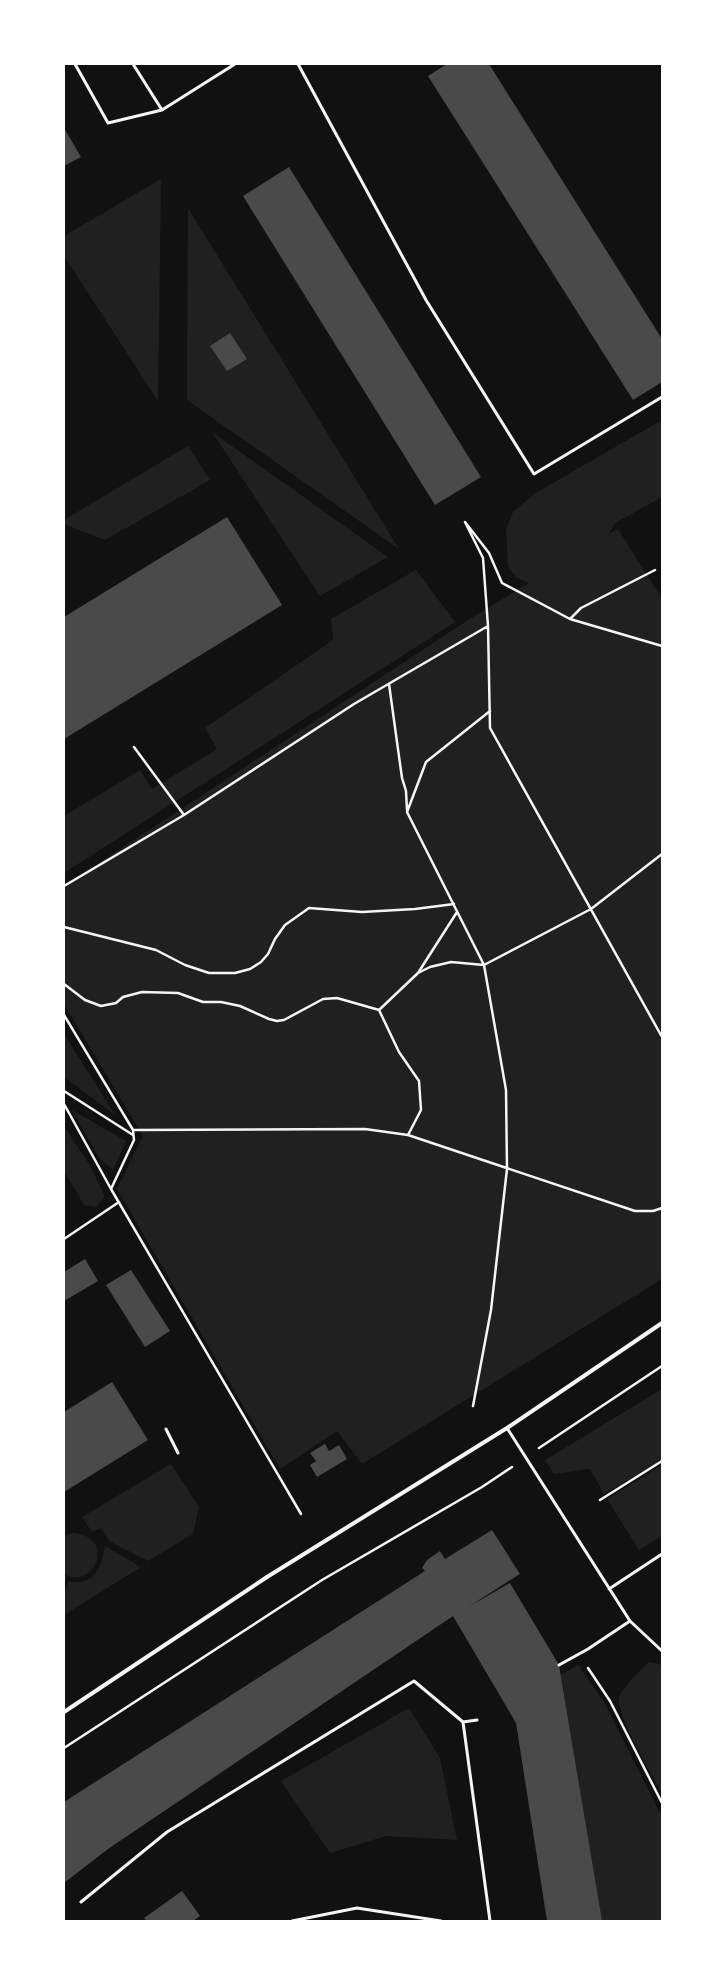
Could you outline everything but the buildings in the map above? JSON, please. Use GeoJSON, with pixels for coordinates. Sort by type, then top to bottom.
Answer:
{"type":"FeatureCollection","features":[{"type":"Feature","properties":{"kind":"street"},"geometry":{"type":"LineString","coordinates":[[64,1712],[267,1577],[507,1428],[662,1323]]}},
{"type":"Feature","properties":{"kind":"lane"},"geometry":{"type":"LineString","coordinates":[[75,64],[108,123],[162,110],[235,64]]}},
{"type":"Feature","properties":{"kind":"lane"},"geometry":{"type":"LineString","coordinates":[[133,64],[162,110]]}},
{"type":"Feature","properties":{"kind":"lane"},"geometry":{"type":"LineString","coordinates":[[298,64],[426,300],[534,474],[662,397]]}},
{"type":"Feature","properties":{"kind":"lane"},"geometry":{"type":"LineString","coordinates":[[507,1428],[630,1621],[662,1651]]}},
{"type":"Feature","properties":{"kind":"lane"},"geometry":{"type":"LineString","coordinates":[[166,1429],[178,1453]]}},
{"type":"Feature","properties":{"kind":"lane"},"geometry":{"type":"LineString","coordinates":[[609,1589],[662,1554]]}},
{"type":"Feature","properties":{"kind":"lane"},"geometry":{"type":"LineString","coordinates":[[559,1665],[630,1621]]}},
{"type":"Feature","properties":{"kind":"lane"},"geometry":{"type":"LineString","coordinates":[[81,1902],[166,1832],[414,1681],[463,1722],[490,1921]]}},
{"type":"Feature","properties":{"kind":"lane"},"geometry":{"type":"LineString","coordinates":[[463,1722],[477,1720]]}},
{"type":"Feature","properties":{"kind":"lane"},"geometry":{"type":"LineString","coordinates":[[292,1921],[357,1908],[441,1921]]}},
{"type":"Feature","properties":{"kind":"path"},"geometry":{"type":"LineString","coordinates":[[662,646],[570,619],[502,583],[489,553],[465,522],[483,558],[488,626],[490,728],[662,1037]]}},
{"type":"Feature","properties":{"kind":"path"},"geometry":{"type":"LineString","coordinates":[[570,619],[581,608],[655,570]]}},
{"type":"Feature","properties":{"kind":"path"},"geometry":{"type":"LineString","coordinates":[[64,886],[184,815],[354,704],[488,626]]}},
{"type":"Feature","properties":{"kind":"path"},"geometry":{"type":"LineString","coordinates":[[389,684],[402,778],[406,791],[407,812],[484,965],[506,1090],[507,1169],[492,1310],[473,1406]]}},
{"type":"Feature","properties":{"kind":"path"},"geometry":{"type":"LineString","coordinates":[[407,812],[426,762],[490,711]]}},
{"type":"Feature","properties":{"kind":"path"},"geometry":{"type":"LineString","coordinates":[[134,747],[184,815]]}},
{"type":"Feature","properties":{"kind":"path"},"geometry":{"type":"LineString","coordinates":[[418,972],[430,967],[451,962],[484,965],[591,909],[662,854]]}},
{"type":"Feature","properties":{"kind":"path"},"geometry":{"type":"LineString","coordinates":[[64,927],[156,950],[184,965],[209,973],[235,973],[250,969],[261,962],[268,954],[275,939],[285,925],[309,908],[362,912],[415,909],[454,904]]}},
{"type":"Feature","properties":{"kind":"path"},"geometry":{"type":"LineString","coordinates":[[379,1010],[418,972],[458,912]]}},
{"type":"Feature","properties":{"kind":"path"},"geometry":{"type":"LineString","coordinates":[[64,984],[85,1000],[101,1006],[116,1003],[123,997],[142,992],[178,994],[203,1002],[221,1002],[240,1006],[268,1019],[277,1021],[284,1020],[323,999],[337,998],[379,1010],[399,1052],[418,1081],[421,1110],[408,1134]]}},
{"type":"Feature","properties":{"kind":"path"},"geometry":{"type":"LineString","coordinates":[[64,1015],[133,1130],[134,1140],[111,1189]]}},
{"type":"Feature","properties":{"kind":"path"},"geometry":{"type":"LineString","coordinates":[[64,1091],[134,1135]]}},
{"type":"Feature","properties":{"kind":"path"},"geometry":{"type":"LineString","coordinates":[[64,1104],[111,1189],[301,1514]]}},
{"type":"Feature","properties":{"kind":"path"},"geometry":{"type":"LineString","coordinates":[[133,1130],[365,1129],[408,1134],[507,1169],[635,1211],[653,1211],[662,1208]]}},
{"type":"Feature","properties":{"kind":"path"},"geometry":{"type":"LineString","coordinates":[[64,1239],[119,1202]]}},
{"type":"Feature","properties":{"kind":"path"},"geometry":{"type":"LineString","coordinates":[[64,1748],[322,1580],[482,1487],[662,1366]]}},
{"type":"Feature","properties":{"kind":"path"},"geometry":{"type":"LineString","coordinates":[[600,1500],[662,1461]]}},
{"type":"Feature","properties":{"kind":"path"},"geometry":{"type":"LineString","coordinates":[[579,1654],[610,1701],[662,1803]]}},
{"type":"Feature","properties":{"kind":"shaded area"},"geometry":{"type":"Polygon","coordinates":[[[161,179],[158,401],[64,256],[64,236],[161,179]]]}},
{"type":"Feature","properties":{"kind":"shaded area"},"geometry":{"type":"Polygon","coordinates":[[[188,208],[399,549],[187,400],[188,208]]]}},
{"type":"Feature","properties":{"kind":"shaded area"},"geometry":{"type":"Polygon","coordinates":[[[662,420],[662,497],[615,523],[609,534],[618,529],[662,599],[662,1279],[362,1464],[337,1431],[280,1469],[117,1189],[143,1136],[64,1004],[64,886],[465,622],[529,583],[516,577],[508,566],[506,530],[513,512],[534,494],[662,420]]]}},
{"type":"Feature","properties":{"kind":"shaded area"},"geometry":{"type":"Polygon","coordinates":[[[212,432],[388,557],[320,596],[212,432]]]}},
{"type":"Feature","properties":{"kind":"shaded area"},"geometry":{"type":"Polygon","coordinates":[[[188,446],[210,480],[105,540],[64,524],[64,520],[188,446]]]}},
{"type":"Feature","properties":{"kind":"shaded area"},"geometry":{"type":"Polygon","coordinates":[[[416,570],[455,622],[64,873],[64,816],[140,770],[152,789],[217,749],[205,728],[333,640],[331,619],[416,570]]]}},
{"type":"Feature","properties":{"kind":"shaded area"},"geometry":{"type":"Polygon","coordinates":[[[64,1034],[115,1115],[64,1077],[64,1034]]]}},
{"type":"Feature","properties":{"kind":"shaded area"},"geometry":{"type":"Polygon","coordinates":[[[72,1110],[126,1141],[113,1170],[99,1158],[72,1110]]]}},
{"type":"Feature","properties":{"kind":"shaded area"},"geometry":{"type":"Polygon","coordinates":[[[64,1126],[91,1167],[105,1197],[95,1207],[84,1205],[64,1171],[64,1126]]]}},
{"type":"Feature","properties":{"kind":"shaded area"},"geometry":{"type":"Polygon","coordinates":[[[662,1389],[662,1460],[604,1494],[590,1469],[554,1474],[545,1460],[662,1389]]]}},
{"type":"Feature","properties":{"kind":"shaded area"},"geometry":{"type":"Polygon","coordinates":[[[171,1464],[199,1507],[193,1534],[148,1561],[109,1541],[101,1528],[92,1532],[82,1517],[171,1464]]]}},
{"type":"Feature","properties":{"kind":"shaded area"},"geometry":{"type":"Polygon","coordinates":[[[662,1465],[662,1536],[639,1550],[607,1499],[662,1465]]]}},
{"type":"Feature","properties":{"kind":"shaded area"},"geometry":{"type":"Polygon","coordinates":[[[72,1533],[86,1536],[94,1543],[97,1551],[96,1561],[92,1569],[85,1575],[75,1577],[64,1574],[64,1536],[72,1533]]]}},
{"type":"Feature","properties":{"kind":"shaded area"},"geometry":{"type":"Polygon","coordinates":[[[105,1546],[141,1567],[64,1615],[64,1597],[68,1581],[85,1581],[91,1578],[99,1568],[105,1546]]]}},
{"type":"Feature","properties":{"kind":"shaded area"},"geometry":{"type":"Polygon","coordinates":[[[649,1662],[662,1666],[662,1794],[643,1760],[623,1718],[619,1698],[632,1679],[649,1662]]]}},
{"type":"Feature","properties":{"kind":"shaded area"},"geometry":{"type":"Polygon","coordinates":[[[578,1665],[604,1702],[662,1817],[661,1921],[601,1921],[561,1675],[578,1665]]]}},
{"type":"Feature","properties":{"kind":"shaded area"},"geometry":{"type":"Polygon","coordinates":[[[409,1708],[440,1758],[457,1840],[386,1836],[330,1853],[281,1781],[409,1708]]]}}]}
